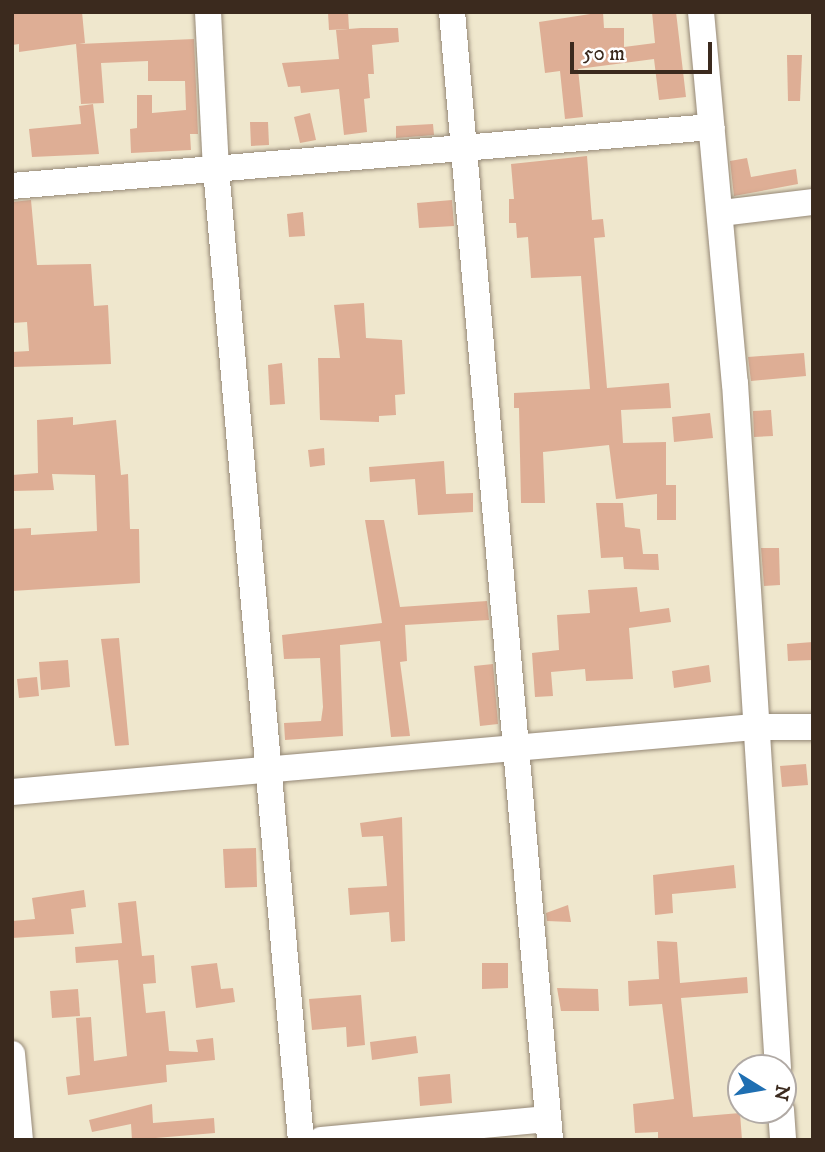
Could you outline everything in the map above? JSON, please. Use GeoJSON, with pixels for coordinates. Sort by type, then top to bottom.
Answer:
{"type":"FeatureCollection","features":[{"type":"Feature","properties":{"kind":"street"},"geometry":{"type":"LineString","coordinates":[[208,12],[216,169],[271,769],[301,1140]]}},
{"type":"Feature","properties":{"kind":"street"},"geometry":{"type":"LineString","coordinates":[[321,1140],[549,1129],[513,747],[452,12]]}},
{"type":"Feature","properties":{"kind":"street"},"geometry":{"type":"LineString","coordinates":[[701,12],[721,213],[777,1054]]}},
{"type":"Feature","properties":{"kind":"street"},"geometry":{"type":"LineString","coordinates":[[12,186],[712,127]]}},
{"type":"Feature","properties":{"kind":"street"},"geometry":{"type":"LineString","coordinates":[[721,213],[813,202]]}},
{"type":"Feature","properties":{"kind":"street"},"geometry":{"type":"LineString","coordinates":[[12,792],[754,727],[813,727]]}},
{"type":"Feature","properties":{"kind":"street"},"geometry":{"type":"LineString","coordinates":[[12,1054],[20,1140]]}},
{"type":"Feature","properties":{"kind":"building"},"geometry":{"type":"Polygon","coordinates":[[[12,12],[82,12],[85,43],[79,44],[194,39],[198,134],[190,134],[191,150],[131,153],[130,129],[137,128],[137,95],[152,95],[152,113],[186,110],[185,81],[148,81],[148,61],[101,63],[104,103],[81,104],[76,44],[19,52],[19,44],[12,45],[12,12]]]}},
{"type":"Feature","properties":{"kind":"building"},"geometry":{"type":"Polygon","coordinates":[[[328,12],[348,12],[349,29],[329,30],[328,12]]]}},
{"type":"Feature","properties":{"kind":"building"},"geometry":{"type":"Polygon","coordinates":[[[603,12],[604,28],[624,28],[624,47],[655,43],[652,12],[676,12],[686,97],[659,100],[654,59],[578,69],[583,117],[565,119],[560,71],[545,73],[539,22],[603,12]]]}},
{"type":"Feature","properties":{"kind":"building"},"geometry":{"type":"Polygon","coordinates":[[[398,28],[399,42],[372,45],[374,74],[368,74],[370,98],[364,99],[367,132],[344,135],[339,89],[301,93],[300,86],[288,87],[282,63],[339,59],[336,30],[398,28]]]}},
{"type":"Feature","properties":{"kind":"building"},"geometry":{"type":"Polygon","coordinates":[[[787,55],[802,55],[800,101],[788,101],[787,55]]]}},
{"type":"Feature","properties":{"kind":"building"},"geometry":{"type":"Polygon","coordinates":[[[93,104],[99,154],[32,157],[29,129],[81,124],[79,106],[93,104]]]}},
{"type":"Feature","properties":{"kind":"building"},"geometry":{"type":"Polygon","coordinates":[[[310,113],[316,140],[300,143],[294,117],[310,113]]]}},
{"type":"Feature","properties":{"kind":"building"},"geometry":{"type":"Polygon","coordinates":[[[250,122],[268,122],[269,145],[251,146],[250,122]]]}},
{"type":"Feature","properties":{"kind":"building"},"geometry":{"type":"Polygon","coordinates":[[[433,124],[434,135],[396,138],[396,126],[433,124]]]}},
{"type":"Feature","properties":{"kind":"building"},"geometry":{"type":"Polygon","coordinates":[[[587,156],[592,220],[603,219],[605,237],[594,238],[607,388],[669,383],[671,408],[621,410],[623,443],[666,442],[666,485],[676,485],[676,520],[657,520],[657,494],[616,499],[609,445],[543,452],[545,503],[521,503],[519,408],[514,408],[514,393],[590,389],[581,276],[531,278],[528,237],[517,238],[516,223],[509,223],[509,199],[514,199],[511,164],[587,156]]]}},
{"type":"Feature","properties":{"kind":"building"},"geometry":{"type":"Polygon","coordinates":[[[747,158],[751,177],[796,169],[798,184],[734,196],[730,161],[747,158]]]}},
{"type":"Feature","properties":{"kind":"building"},"geometry":{"type":"Polygon","coordinates":[[[31,200],[37,265],[91,264],[94,306],[108,305],[111,364],[12,367],[12,352],[29,351],[27,322],[12,323],[12,202],[31,200]]]}},
{"type":"Feature","properties":{"kind":"building"},"geometry":{"type":"Polygon","coordinates":[[[452,200],[454,226],[419,228],[417,203],[452,200]]]}},
{"type":"Feature","properties":{"kind":"building"},"geometry":{"type":"Polygon","coordinates":[[[303,212],[305,236],[289,237],[287,214],[303,212]]]}},
{"type":"Feature","properties":{"kind":"building"},"geometry":{"type":"Polygon","coordinates":[[[364,303],[366,338],[402,340],[405,394],[395,395],[396,415],[379,416],[379,422],[320,420],[318,358],[340,358],[334,305],[364,303]]]}},
{"type":"Feature","properties":{"kind":"building"},"geometry":{"type":"Polygon","coordinates":[[[804,353],[806,376],[751,381],[748,357],[804,353]]]}},
{"type":"Feature","properties":{"kind":"building"},"geometry":{"type":"Polygon","coordinates":[[[282,363],[285,404],[270,405],[268,365],[282,363]]]}},
{"type":"Feature","properties":{"kind":"building"},"geometry":{"type":"Polygon","coordinates":[[[771,410],[773,436],[754,437],[753,411],[771,410]]]}},
{"type":"Feature","properties":{"kind":"building"},"geometry":{"type":"Polygon","coordinates":[[[710,413],[713,438],[674,442],[672,417],[710,413]]]}},
{"type":"Feature","properties":{"kind":"building"},"geometry":{"type":"Polygon","coordinates":[[[73,417],[73,425],[116,420],[121,475],[128,474],[130,529],[139,529],[140,583],[12,591],[12,529],[31,528],[31,535],[97,531],[95,475],[52,474],[54,490],[12,491],[12,475],[38,473],[37,420],[73,417]]]}},
{"type":"Feature","properties":{"kind":"building"},"geometry":{"type":"Polygon","coordinates":[[[324,448],[325,465],[310,467],[308,450],[324,448]]]}},
{"type":"Feature","properties":{"kind":"building"},"geometry":{"type":"Polygon","coordinates":[[[444,461],[446,494],[473,493],[473,512],[418,515],[415,479],[370,482],[369,467],[444,461]]]}},
{"type":"Feature","properties":{"kind":"building"},"geometry":{"type":"Polygon","coordinates":[[[596,503],[623,503],[625,527],[640,529],[643,554],[658,554],[659,570],[624,569],[623,557],[601,558],[596,503]]]}},
{"type":"Feature","properties":{"kind":"building"},"geometry":{"type":"Polygon","coordinates":[[[365,520],[384,520],[400,607],[487,601],[489,620],[405,625],[407,661],[400,662],[410,736],[391,737],[380,641],[340,645],[343,736],[285,740],[284,723],[321,721],[323,707],[320,658],[284,659],[282,635],[382,623],[365,520]]]}},
{"type":"Feature","properties":{"kind":"building"},"geometry":{"type":"Polygon","coordinates":[[[761,548],[779,548],[780,585],[764,586],[761,548]]]}},
{"type":"Feature","properties":{"kind":"building"},"geometry":{"type":"Polygon","coordinates":[[[637,587],[640,612],[669,608],[671,622],[629,628],[633,679],[586,681],[585,669],[551,672],[553,696],[535,697],[532,653],[559,650],[557,615],[590,613],[588,590],[637,587]]]}},
{"type":"Feature","properties":{"kind":"building"},"geometry":{"type":"Polygon","coordinates":[[[119,638],[129,745],[115,746],[101,639],[119,638]]]}},
{"type":"Feature","properties":{"kind":"building"},"geometry":{"type":"Polygon","coordinates":[[[813,642],[813,660],[788,661],[787,644],[813,642]]]}},
{"type":"Feature","properties":{"kind":"building"},"geometry":{"type":"Polygon","coordinates":[[[68,660],[70,687],[41,690],[39,662],[68,660]]]}},
{"type":"Feature","properties":{"kind":"building"},"geometry":{"type":"Polygon","coordinates":[[[493,664],[498,724],[480,726],[474,666],[493,664]]]}},
{"type":"Feature","properties":{"kind":"building"},"geometry":{"type":"Polygon","coordinates":[[[709,665],[711,682],[674,688],[672,671],[709,665]]]}},
{"type":"Feature","properties":{"kind":"building"},"geometry":{"type":"Polygon","coordinates":[[[37,677],[39,696],[19,698],[17,679],[37,677]]]}},
{"type":"Feature","properties":{"kind":"building"},"geometry":{"type":"Polygon","coordinates":[[[806,764],[808,785],[782,787],[780,766],[806,764]]]}},
{"type":"Feature","properties":{"kind":"building"},"geometry":{"type":"Polygon","coordinates":[[[402,817],[405,941],[391,942],[389,912],[350,915],[348,888],[387,886],[383,836],[362,837],[360,823],[402,817]]]}},
{"type":"Feature","properties":{"kind":"building"},"geometry":{"type":"Polygon","coordinates":[[[256,848],[257,887],[225,888],[223,849],[256,848]]]}},
{"type":"Feature","properties":{"kind":"building"},"geometry":{"type":"Polygon","coordinates":[[[734,865],[736,888],[672,894],[673,913],[655,915],[653,875],[734,865]]]}},
{"type":"Feature","properties":{"kind":"building"},"geometry":{"type":"Polygon","coordinates":[[[84,890],[86,907],[71,909],[74,934],[12,938],[12,921],[35,919],[32,898],[84,890]]]}},
{"type":"Feature","properties":{"kind":"building"},"geometry":{"type":"Polygon","coordinates":[[[136,901],[142,956],[154,955],[156,983],[143,984],[146,1013],[165,1011],[169,1051],[198,1052],[196,1040],[213,1038],[215,1060],[166,1065],[167,1082],[68,1095],[66,1077],[80,1075],[76,1018],[91,1017],[94,1061],[127,1056],[118,960],[76,963],[75,947],[122,943],[118,903],[136,901]]]}},
{"type":"Feature","properties":{"kind":"building"},"geometry":{"type":"Polygon","coordinates":[[[568,905],[571,922],[547,921],[546,913],[568,905]]]}},
{"type":"Feature","properties":{"kind":"building"},"geometry":{"type":"Polygon","coordinates":[[[657,941],[677,942],[680,983],[747,977],[748,993],[681,998],[693,1117],[727,1114],[727,1124],[741,1124],[742,1140],[658,1140],[658,1132],[635,1133],[633,1104],[674,1099],[662,1004],[629,1006],[628,981],[659,979],[657,941]]]}},
{"type":"Feature","properties":{"kind":"building"},"geometry":{"type":"Polygon","coordinates":[[[217,963],[221,989],[233,988],[235,1002],[196,1008],[191,966],[217,963]]]}},
{"type":"Feature","properties":{"kind":"building"},"geometry":{"type":"Polygon","coordinates":[[[482,963],[508,963],[508,988],[482,989],[482,963]]]}},
{"type":"Feature","properties":{"kind":"building"},"geometry":{"type":"Polygon","coordinates":[[[557,988],[598,989],[599,1011],[561,1011],[557,988]]]}},
{"type":"Feature","properties":{"kind":"building"},"geometry":{"type":"Polygon","coordinates":[[[78,989],[80,1016],[52,1018],[50,991],[78,989]]]}},
{"type":"Feature","properties":{"kind":"building"},"geometry":{"type":"Polygon","coordinates":[[[361,995],[365,1045],[347,1047],[346,1027],[312,1030],[309,999],[361,995]]]}},
{"type":"Feature","properties":{"kind":"building"},"geometry":{"type":"Polygon","coordinates":[[[416,1036],[418,1053],[372,1060],[370,1042],[416,1036]]]}},
{"type":"Feature","properties":{"kind":"building"},"geometry":{"type":"Polygon","coordinates":[[[450,1074],[452,1103],[420,1106],[418,1077],[450,1074]]]}},
{"type":"Feature","properties":{"kind":"building"},"geometry":{"type":"Polygon","coordinates":[[[152,1104],[153,1123],[214,1118],[215,1133],[132,1140],[131,1124],[92,1132],[89,1120],[152,1104]]]}}]}
